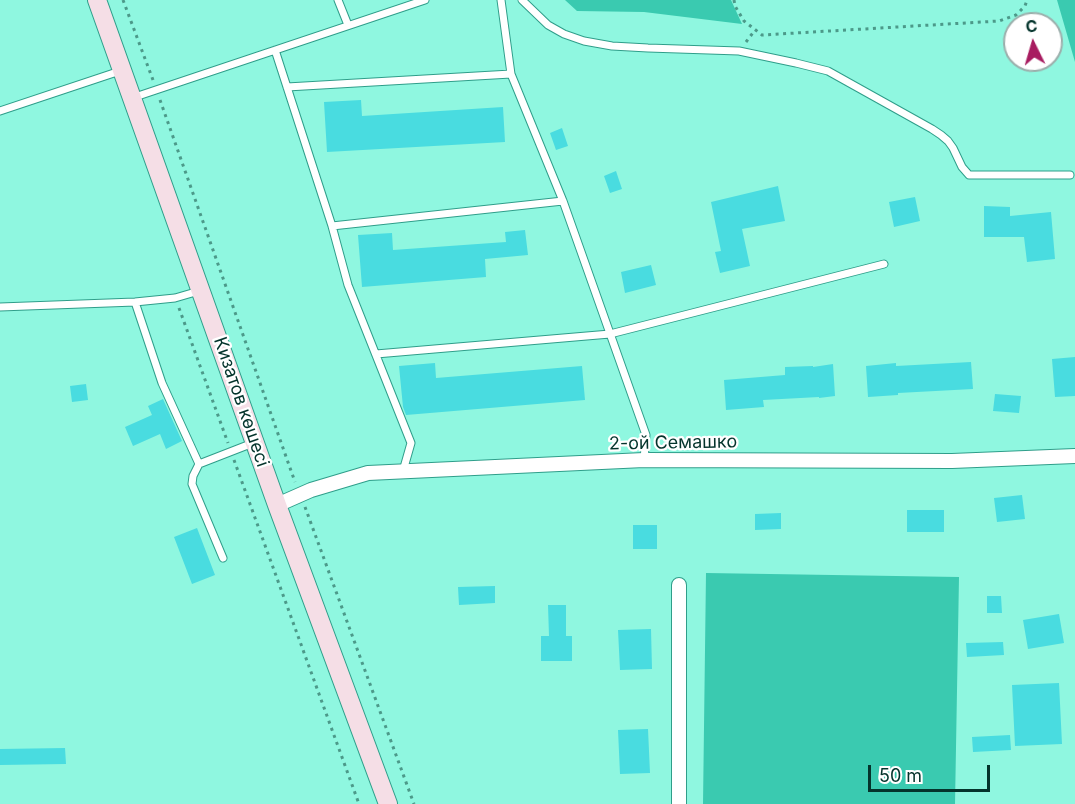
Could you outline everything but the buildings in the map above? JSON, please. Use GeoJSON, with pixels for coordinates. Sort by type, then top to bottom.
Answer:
{"type":"FeatureCollection","features":[{"type":"Feature","properties":{"kind":"main road","name":"Кизатов көшесі"},"geometry":{"type":"LineString","coordinates":[[97,0],[255,442],[388,804]]}},
{"type":"Feature","properties":{"kind":"street","name":"2-ой Семашко"},"geometry":{"type":"LineString","coordinates":[[278,505],[311,490],[368,473],[644,460],[952,461],[1075,456]]}},
{"type":"Feature","properties":{"kind":"street"},"geometry":{"type":"LineString","coordinates":[[679,804],[680,585]]}},
{"type":"Feature","properties":{"kind":"lane"},"geometry":{"type":"LineString","coordinates":[[338,0],[348,25]]}},
{"type":"Feature","properties":{"kind":"lane"},"geometry":{"type":"LineString","coordinates":[[132,98],[424,0]]}},
{"type":"Feature","properties":{"kind":"lane"},"geometry":{"type":"LineString","coordinates":[[501,0],[511,74],[563,201],[646,435],[644,460]]}},
{"type":"Feature","properties":{"kind":"lane"},"geometry":{"type":"LineString","coordinates":[[522,0],[548,25],[584,41],[621,46],[739,51],[828,71],[941,135],[953,148],[962,167],[969,175],[1070,175]]}},
{"type":"Feature","properties":{"kind":"lane"},"geometry":{"type":"LineString","coordinates":[[275,50],[332,226],[348,285],[411,443],[403,471]]}},
{"type":"Feature","properties":{"kind":"lane"},"geometry":{"type":"LineString","coordinates":[[0,111],[123,71]]}},
{"type":"Feature","properties":{"kind":"lane"},"geometry":{"type":"LineString","coordinates":[[288,87],[511,74]]}},
{"type":"Feature","properties":{"kind":"lane"},"geometry":{"type":"LineString","coordinates":[[332,226],[563,201]]}},
{"type":"Feature","properties":{"kind":"lane"},"geometry":{"type":"LineString","coordinates":[[376,354],[610,334],[884,264]]}},
{"type":"Feature","properties":{"kind":"lane"},"geometry":{"type":"LineString","coordinates":[[0,307],[135,302],[175,298],[202,291]]}},
{"type":"Feature","properties":{"kind":"lane"},"geometry":{"type":"LineString","coordinates":[[135,302],[162,383],[199,464]]}},
{"type":"Feature","properties":{"kind":"lane"},"geometry":{"type":"LineString","coordinates":[[223,558],[192,484],[193,476],[199,464],[255,442]]}},
{"type":"Feature","properties":{"kind":"path"},"geometry":{"type":"LineString","coordinates":[[123,0],[300,495],[414,804]]}},
{"type":"Feature","properties":{"kind":"path"},"geometry":{"type":"LineString","coordinates":[[734,0],[744,21],[762,34],[999,21],[1016,15],[1025,6],[1027,0]]}},
{"type":"Feature","properties":{"kind":"path"},"geometry":{"type":"LineString","coordinates":[[175,298],[228,444]]}},
{"type":"Feature","properties":{"kind":"path"},"geometry":{"type":"LineString","coordinates":[[232,455],[358,804]]}},
{"type":"Feature","properties":{"kind":"green space"},"geometry":{"type":"Polygon","coordinates":[[[565,0],[731,0],[742,24],[644,12],[577,11],[565,0]]]}},
{"type":"Feature","properties":{"kind":"green space"},"geometry":{"type":"Polygon","coordinates":[[[1057,0],[1075,0],[1075,62],[1063,21],[1063,12],[1060,12],[1057,0]]]}},
{"type":"Feature","properties":{"kind":"green space"},"geometry":{"type":"Polygon","coordinates":[[[706,573],[959,577],[955,804],[703,804],[706,573]]]}}]}
